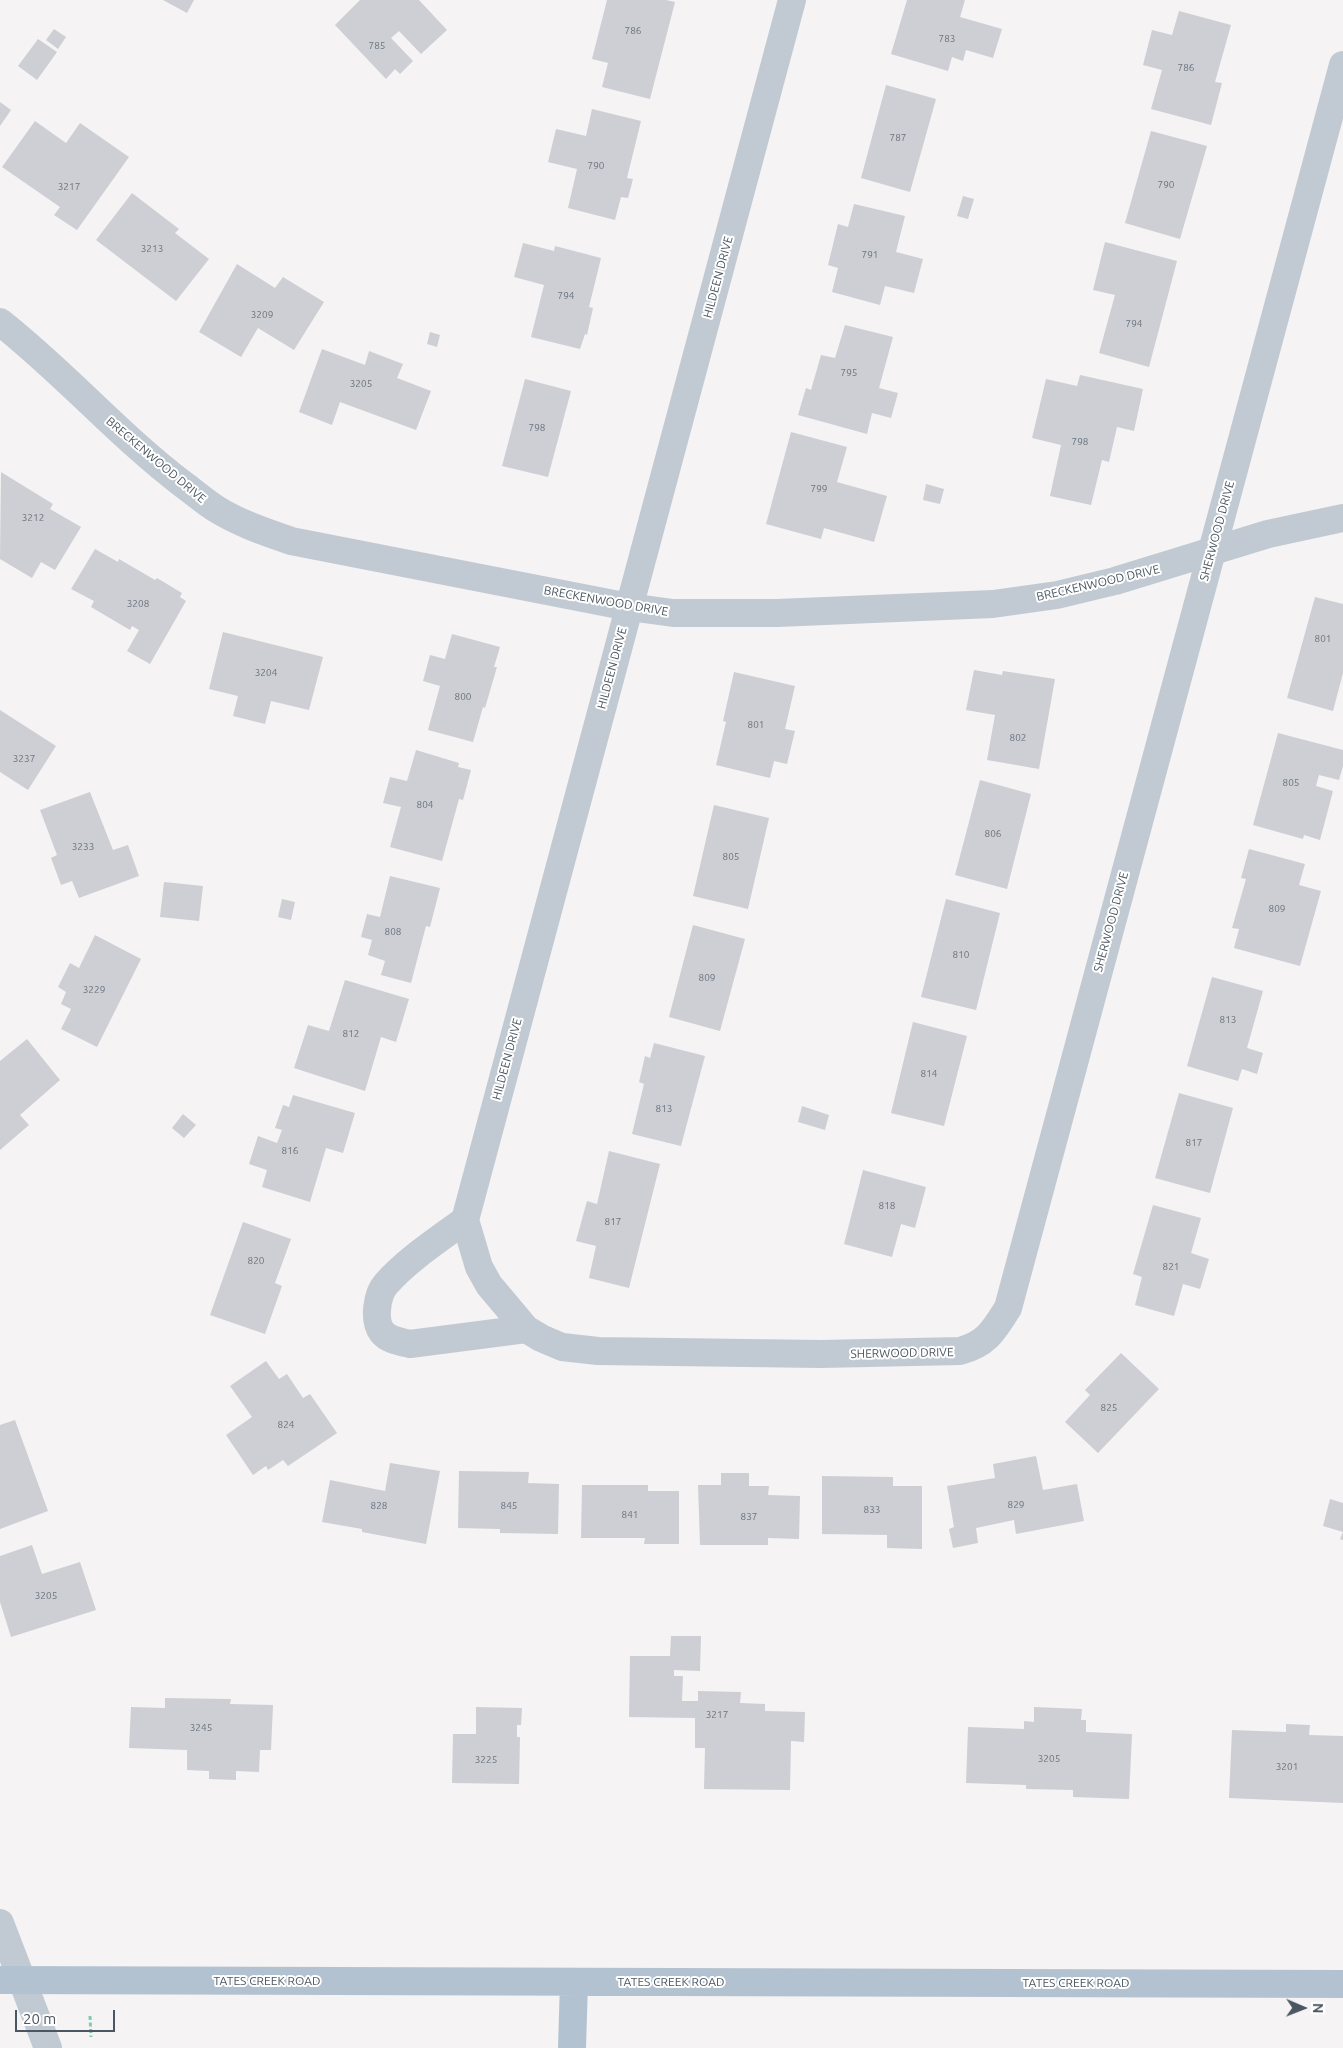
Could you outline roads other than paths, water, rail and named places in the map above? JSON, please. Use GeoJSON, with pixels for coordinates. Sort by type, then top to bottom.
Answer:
{"type":"FeatureCollection","features":[{"type":"Feature","properties":{"kind":"main road","name":"TATES CREEK ROAD"},"geometry":{"type":"LineString","coordinates":[[11,1980],[1343,1984]]}},
{"type":"Feature","properties":{"kind":"main road"},"geometry":{"type":"LineString","coordinates":[[572,2048],[574,1982]]}},
{"type":"Feature","properties":{"kind":"street","name":"HILDEEN DRIVE"},"geometry":{"type":"LineString","coordinates":[[465,1220],[792,0]]}},
{"type":"Feature","properties":{"kind":"street","name":"SHERWOOD DRIVE"},"geometry":{"type":"LineString","coordinates":[[534,1334],[562,1347],[598,1351],[831,1354],[960,1351],[985,1340],[994,1330],[1008,1308],[1343,65]]}},
{"type":"Feature","properties":{"kind":"street","name":"BRECKENWOOD DRIVE"},"geometry":{"type":"LineString","coordinates":[[0,322],[32,347],[123,435],[162,468],[216,509],[239,522],[291,541],[629,608],[673,613],[777,613],[993,604],[1057,595],[1114,581],[1268,534],[1343,518]]}},
{"type":"Feature","properties":{"kind":"street"},"geometry":{"type":"LineString","coordinates":[[465,1220],[479,1266],[489,1285],[534,1334],[410,1344],[391,1339],[382,1332],[378,1320],[378,1304],[385,1285],[465,1220]]}},
{"type":"Feature","properties":{"kind":"street"},"geometry":{"type":"LineString","coordinates":[[0,1923],[11,1980],[48,2048]]}}]}
